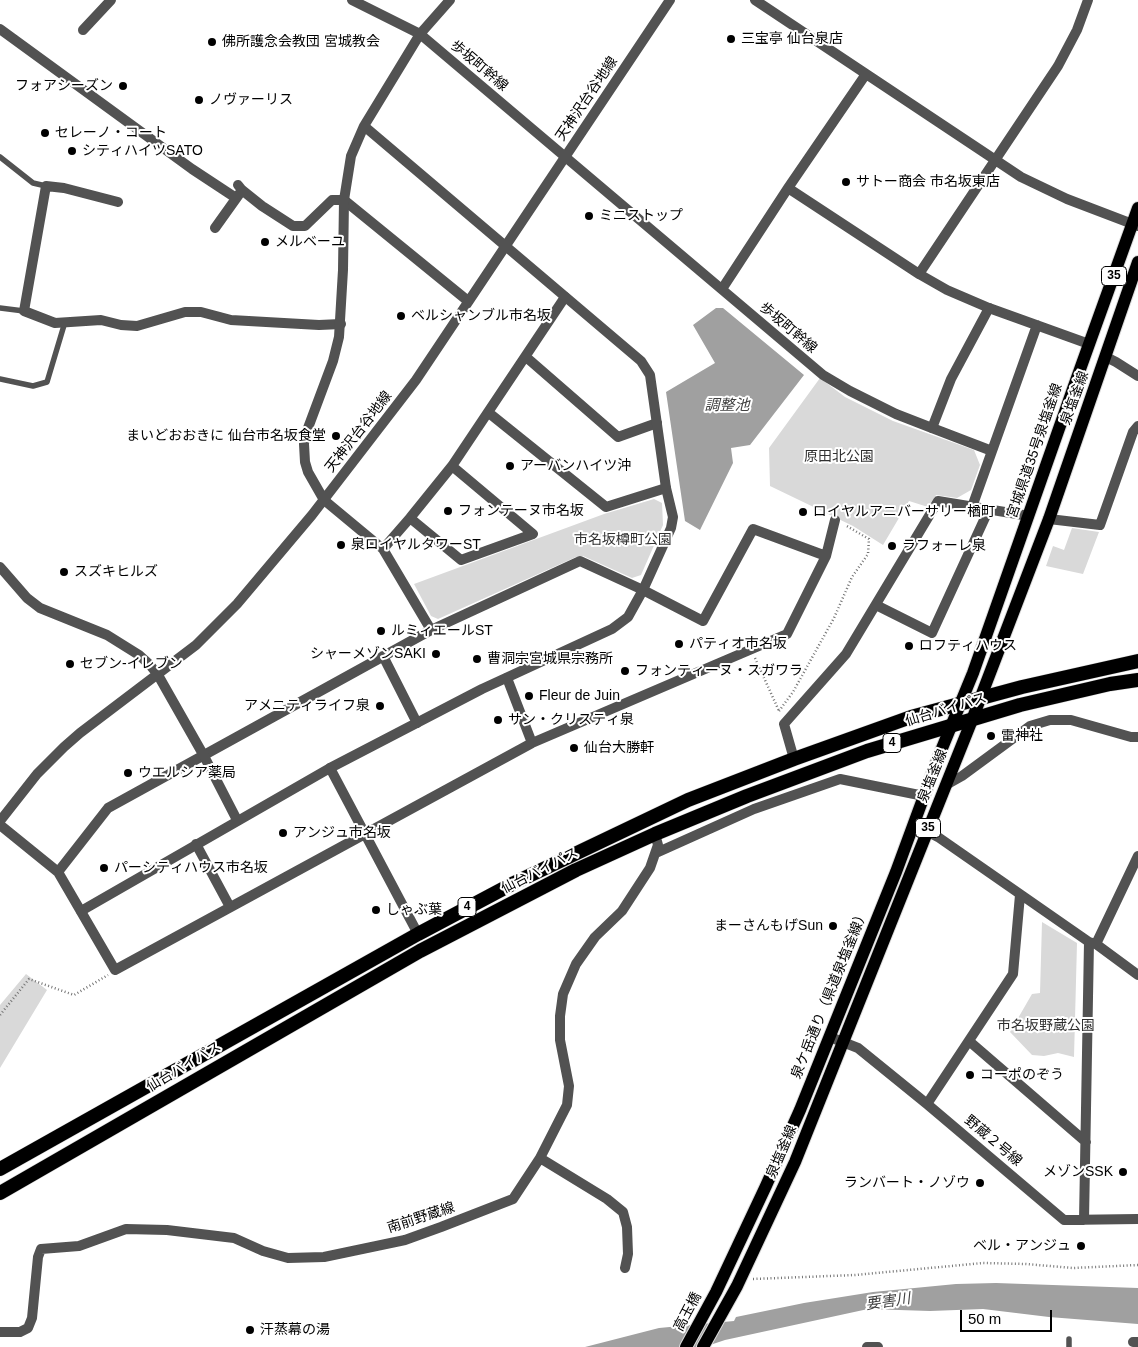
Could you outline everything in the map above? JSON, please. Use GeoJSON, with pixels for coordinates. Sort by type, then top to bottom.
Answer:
{"type":"FeatureCollection","features":[{"type":"Feature","properties":{"kind":"highway","name":"仙台バイパス"},"geometry":{"type":"LineString","coordinates":[[0,1169],[418,934],[514,883],[670,808],[794,759],[912,717],[1138,661]]}},
{"type":"Feature","properties":{"kind":"highway","name":"仙台バイパス"},"geometry":{"type":"LineString","coordinates":[[0,1193],[420,950],[576,870],[655,834],[747,796],[867,751],[1020,705],[1110,684],[1138,680]]}},
{"type":"Feature","properties":{"kind":"main road","name":"宮城県道35号泉塩釜線"},"geometry":{"type":"LineString","coordinates":[[961,704],[1089,344],[1135,225],[1138,208]]}},
{"type":"Feature","properties":{"kind":"main road","name":"泉塩釜線"},"geometry":{"type":"LineString","coordinates":[[703,1347],[733,1292],[795,1162],[972,720],[1049,519],[1138,262]]}},
{"type":"Feature","properties":{"kind":"main road","name":"泉ケ岳通り（県道泉塩釜線）"},"geometry":{"type":"LineString","coordinates":[[716,1292],[765,1188],[830,1037],[961,704]]}},
{"type":"Feature","properties":{"kind":"main road","name":"高玉橋"},"geometry":{"type":"LineString","coordinates":[[686,1347],[716,1292]]}},
{"type":"Feature","properties":{"kind":"street"},"geometry":{"type":"LineString","coordinates":[[83,30],[111,0]]}},
{"type":"Feature","properties":{"kind":"street","name":"歩坂町幹線"},"geometry":{"type":"LineString","coordinates":[[352,0],[420,34],[823,374],[850,391],[896,414],[992,451]]}},
{"type":"Feature","properties":{"kind":"street"},"geometry":{"type":"LineString","coordinates":[[431,630],[383,549],[324,500],[304,462],[304,444],[333,361],[341,324],[344,200],[352,156],[364,126],[420,34],[450,0]]}},
{"type":"Feature","properties":{"kind":"street","name":"天神沢台谷地線"},"geometry":{"type":"LineString","coordinates":[[0,821],[37,774],[80,732],[196,645],[237,604],[324,500],[416,380],[670,0]]}},
{"type":"Feature","properties":{"kind":"street"},"geometry":{"type":"LineString","coordinates":[[755,0],[1021,177],[1135,225]]}},
{"type":"Feature","properties":{"kind":"street"},"geometry":{"type":"LineString","coordinates":[[919,274],[1058,66],[1077,30],[1088,0]]}},
{"type":"Feature","properties":{"kind":"street"},"geometry":{"type":"LineString","coordinates":[[0,29],[192,169],[239,191],[289,225],[305,226],[332,200],[344,200],[468,302]]}},
{"type":"Feature","properties":{"kind":"street"},"geometry":{"type":"LineString","coordinates":[[722,289],[866,74]]}},
{"type":"Feature","properties":{"kind":"street"},"geometry":{"type":"LineString","coordinates":[[81,912],[237,820],[330,768],[506,678],[612,629],[628,617],[643,590],[671,528],[673,517],[666,488],[650,375],[641,361],[364,126]]}},
{"type":"Feature","properties":{"kind":"street"},"geometry":{"type":"LineString","coordinates":[[118,202],[64,188],[46,186],[24,310],[55,323],[101,320],[121,325],[137,326],[185,312],[201,312],[231,320],[319,325],[341,324]]}},
{"type":"Feature","properties":{"kind":"street"},"geometry":{"type":"LineString","coordinates":[[788,188],[919,274],[948,290],[989,308],[1089,344]]}},
{"type":"Feature","properties":{"kind":"street"},"geometry":{"type":"LineString","coordinates":[[215,228],[239,191]]}},
{"type":"Feature","properties":{"kind":"street"},"geometry":{"type":"LineString","coordinates":[[383,549],[452,466],[566,297]]}},
{"type":"Feature","properties":{"kind":"street"},"geometry":{"type":"LineString","coordinates":[[932,428],[951,380],[989,308]]}},
{"type":"Feature","properties":{"kind":"street"},"geometry":{"type":"LineString","coordinates":[[972,506],[1037,325]]}},
{"type":"Feature","properties":{"kind":"street"},"geometry":{"type":"LineString","coordinates":[[1106,357],[1137,374]]}},
{"type":"Feature","properties":{"kind":"street"},"geometry":{"type":"LineString","coordinates":[[526,358],[618,438],[656,423]]}},
{"type":"Feature","properties":{"kind":"street"},"geometry":{"type":"LineString","coordinates":[[489,412],[606,507],[666,488]]}},
{"type":"Feature","properties":{"kind":"street"},"geometry":{"type":"LineString","coordinates":[[1049,519],[1100,525],[1133,432],[1138,426]]}},
{"type":"Feature","properties":{"kind":"street"},"geometry":{"type":"LineString","coordinates":[[410,518],[461,560],[533,534],[452,466]]}},
{"type":"Feature","properties":{"kind":"street"},"geometry":{"type":"LineString","coordinates":[[794,759],[784,724],[846,654],[938,502],[1029,516]]}},
{"type":"Feature","properties":{"kind":"street"},"geometry":{"type":"LineString","coordinates":[[876,605],[932,633],[988,509]]}},
{"type":"Feature","properties":{"kind":"street"},"geometry":{"type":"LineString","coordinates":[[0,825],[58,872],[115,970],[532,743],[787,634],[826,556],[836,520]]}},
{"type":"Feature","properties":{"kind":"street"},"geometry":{"type":"LineString","coordinates":[[58,872],[108,808],[431,630],[580,561],[643,590],[703,621],[753,529],[826,556]]}},
{"type":"Feature","properties":{"kind":"street"},"geometry":{"type":"LineString","coordinates":[[0,567],[27,598],[40,608],[84,625],[120,642],[139,655],[158,675],[204,756],[237,820]]}},
{"type":"Feature","properties":{"kind":"street"},"geometry":{"type":"LineString","coordinates":[[382,656],[417,723]]}},
{"type":"Feature","properties":{"kind":"street"},"geometry":{"type":"LineString","coordinates":[[506,678],[532,743]]}},
{"type":"Feature","properties":{"kind":"street"},"geometry":{"type":"LineString","coordinates":[[946,785],[962,776],[1030,726],[1050,720],[1071,720],[1131,737],[1138,737]]}},
{"type":"Feature","properties":{"kind":"street"},"geometry":{"type":"LineString","coordinates":[[330,768],[418,934]]}},
{"type":"Feature","properties":{"kind":"street"},"geometry":{"type":"LineString","coordinates":[[656,853],[754,809],[840,779],[924,796]]}},
{"type":"Feature","properties":{"kind":"street"},"geometry":{"type":"LineString","coordinates":[[927,832],[938,837],[1138,975]]}},
{"type":"Feature","properties":{"kind":"street","name":"南前野蔵線"},"geometry":{"type":"LineString","coordinates":[[0,1332],[20,1332],[28,1328],[32,1318],[38,1257],[41,1249],[79,1246],[126,1230],[159,1230],[234,1238],[263,1251],[288,1258],[324,1257],[405,1240],[442,1228],[513,1199],[540,1158],[567,1105],[569,1086],[560,1040],[560,1016],[563,994],[576,964],[595,937],[622,911],[650,868],[658,845],[655,834]]}},
{"type":"Feature","properties":{"kind":"street"},"geometry":{"type":"LineString","coordinates":[[196,844],[230,907]]}},
{"type":"Feature","properties":{"kind":"street"},"geometry":{"type":"LineString","coordinates":[[1084,1220],[1093,943],[1138,856]]}},
{"type":"Feature","properties":{"kind":"street"},"geometry":{"type":"LineString","coordinates":[[927,1104],[1013,974],[1020,895]]}},
{"type":"Feature","properties":{"kind":"street","name":"野蔵２号線"},"geometry":{"type":"LineString","coordinates":[[830,1037],[858,1048],[1064,1220],[1138,1219]]}},
{"type":"Feature","properties":{"kind":"street"},"geometry":{"type":"LineString","coordinates":[[969,1042],[1086,1142]]}},
{"type":"Feature","properties":{"kind":"street"},"geometry":{"type":"LineString","coordinates":[[540,1158],[607,1199],[623,1212],[627,1227],[628,1254],[625,1268]]}},
{"type":"Feature","properties":{"kind":"street"},"geometry":{"type":"LineString","coordinates":[[869,1347],[878,1347]]}},
{"type":"Feature","properties":{"kind":"lane"},"geometry":{"type":"LineString","coordinates":[[0,157],[33,183],[46,186]]}},
{"type":"Feature","properties":{"kind":"lane"},"geometry":{"type":"LineString","coordinates":[[0,308],[24,310]]}},
{"type":"Feature","properties":{"kind":"lane"},"geometry":{"type":"LineString","coordinates":[[0,379],[33,386],[47,382],[65,322]]}},
{"type":"Feature","properties":{"kind":"lane"},"geometry":{"type":"LineString","coordinates":[[1069,1347],[1070,1339]]}},
{"type":"Feature","properties":{"kind":"path"},"geometry":{"type":"LineString","coordinates":[[779,711],[793,692],[834,618],[852,577],[868,554],[869,539],[836,520]]}},
{"type":"Feature","properties":{"kind":"path"},"geometry":{"type":"LineString","coordinates":[[752,649],[784,724]]}},
{"type":"Feature","properties":{"kind":"path"},"geometry":{"type":"LineString","coordinates":[[0,1015],[29,979],[74,995],[115,970]]}},
{"type":"Feature","properties":{"kind":"path"},"geometry":{"type":"LineString","coordinates":[[751,1279],[856,1275],[983,1263],[1073,1268],[1138,1265]]}},
{"type":"Feature","properties":{"kind":"green space","name":"原田北公園"},"geometry":{"type":"Polygon","coordinates":[[[820,378],[845,397],[893,421],[974,450],[980,465],[971,490],[957,498],[936,495],[928,507],[909,501],[883,545],[853,526],[770,486],[769,448],[820,378]]]}},
{"type":"Feature","properties":{"kind":"green space","name":"市名坂樽町公園"},"geometry":{"type":"Polygon","coordinates":[[[654,499],[662,503],[663,525],[641,575],[632,578],[583,556],[576,557],[438,619],[431,616],[414,584],[604,514],[654,499]]]}},
{"type":"Feature","properties":{"kind":"green space"},"geometry":{"type":"Polygon","coordinates":[[[1072,528],[1099,532],[1083,574],[1046,566],[1053,546],[1064,550],[1072,528]]]}},
{"type":"Feature","properties":{"kind":"green space","name":"市名坂野蔵公園"},"geometry":{"type":"Polygon","coordinates":[[[1042,922],[1077,943],[1074,1057],[1058,1053],[1044,1056],[1032,1055],[1010,1032],[1032,994],[1040,993],[1042,922]]]}},
{"type":"Feature","properties":{"kind":"green space"},"geometry":{"type":"Polygon","coordinates":[[[26,974],[47,990],[0,1068],[0,1005],[26,974]]]}},
{"type":"Feature","properties":{"kind":"water","name":"調整池"},"geometry":{"type":"Polygon","coordinates":[[[716,308],[723,308],[804,375],[750,445],[731,448],[733,463],[700,530],[685,521],[666,392],[715,363],[693,325],[716,308]]]}},
{"type":"Feature","properties":{"kind":"water","name":"要害川"},"geometry":{"type":"Polygon","coordinates":[[[996,1283],[1138,1288],[1138,1324],[1049,1317],[983,1309],[930,1311],[868,1309],[725,1340],[704,1347],[585,1347],[659,1328],[734,1321],[736,1317],[804,1303],[873,1292],[956,1284],[996,1283]]]}},
{"type":"Feature","properties":{"kind":"place","name":"三宝亭 仙台泉店"},"geometry":{"type":"Point","coordinates":[731,39]}},
{"type":"Feature","properties":{"kind":"place","name":"佛所護念会教団 宮城教会"},"geometry":{"type":"Point","coordinates":[212,42]}},
{"type":"Feature","properties":{"kind":"place","name":"フォアシーズン"},"geometry":{"type":"Point","coordinates":[123,86]}},
{"type":"Feature","properties":{"kind":"place","name":"ノヴァーリス"},"geometry":{"type":"Point","coordinates":[199,100]}},
{"type":"Feature","properties":{"kind":"place","name":"セレーノ・コート"},"geometry":{"type":"Point","coordinates":[45,133]}},
{"type":"Feature","properties":{"kind":"place","name":"シティハイツSATO"},"geometry":{"type":"Point","coordinates":[72,151]}},
{"type":"Feature","properties":{"kind":"place","name":"サトー商会 市名坂東店"},"geometry":{"type":"Point","coordinates":[846,182]}},
{"type":"Feature","properties":{"kind":"place","name":"ミニストップ"},"geometry":{"type":"Point","coordinates":[589,216]}},
{"type":"Feature","properties":{"kind":"place","name":"メルベーユ"},"geometry":{"type":"Point","coordinates":[265,242]}},
{"type":"Feature","properties":{"kind":"place","name":"ベルシャンブル市名坂"},"geometry":{"type":"Point","coordinates":[401,316]}},
{"type":"Feature","properties":{"kind":"place","name":"まいどおおきに 仙台市名坂食堂"},"geometry":{"type":"Point","coordinates":[336,436]}},
{"type":"Feature","properties":{"kind":"place","name":"アーバンハイツ沖"},"geometry":{"type":"Point","coordinates":[510,466]}},
{"type":"Feature","properties":{"kind":"place","name":"フォンテーヌ市名坂"},"geometry":{"type":"Point","coordinates":[448,511]}},
{"type":"Feature","properties":{"kind":"place","name":"ロイヤルアニバーサリー楢町"},"geometry":{"type":"Point","coordinates":[803,512]}},
{"type":"Feature","properties":{"kind":"place","name":"泉ロイヤルタワーST"},"geometry":{"type":"Point","coordinates":[341,545]}},
{"type":"Feature","properties":{"kind":"place","name":"ラフォーレ泉"},"geometry":{"type":"Point","coordinates":[892,546]}},
{"type":"Feature","properties":{"kind":"place","name":"スズキヒルズ"},"geometry":{"type":"Point","coordinates":[64,572]}},
{"type":"Feature","properties":{"kind":"place","name":"ルミィエールST"},"geometry":{"type":"Point","coordinates":[381,631]}},
{"type":"Feature","properties":{"kind":"place","name":"パティオ市名坂"},"geometry":{"type":"Point","coordinates":[679,644]}},
{"type":"Feature","properties":{"kind":"place","name":"ロフティハウス"},"geometry":{"type":"Point","coordinates":[909,646]}},
{"type":"Feature","properties":{"kind":"place","name":"シャーメゾンSAKI"},"geometry":{"type":"Point","coordinates":[436,654]}},
{"type":"Feature","properties":{"kind":"place","name":"曹洞宗宮城県宗務所"},"geometry":{"type":"Point","coordinates":[477,659]}},
{"type":"Feature","properties":{"kind":"place","name":"セブン-イレブン"},"geometry":{"type":"Point","coordinates":[70,664]}},
{"type":"Feature","properties":{"kind":"place","name":"フォンティーヌ・スガワラ"},"geometry":{"type":"Point","coordinates":[625,671]}},
{"type":"Feature","properties":{"kind":"place","name":"Fleur de Juin"},"geometry":{"type":"Point","coordinates":[529,696]}},
{"type":"Feature","properties":{"kind":"place","name":"アメニティライフ泉"},"geometry":{"type":"Point","coordinates":[380,706]}},
{"type":"Feature","properties":{"kind":"place","name":"サン・クリスティ泉"},"geometry":{"type":"Point","coordinates":[498,720]}},
{"type":"Feature","properties":{"kind":"place","name":"雷神社"},"geometry":{"type":"Point","coordinates":[991,736]}},
{"type":"Feature","properties":{"kind":"place","name":"仙台大勝軒"},"geometry":{"type":"Point","coordinates":[574,748]}},
{"type":"Feature","properties":{"kind":"place","name":"ウエルシア薬局"},"geometry":{"type":"Point","coordinates":[128,773]}},
{"type":"Feature","properties":{"kind":"place","name":"アンジュ市名坂"},"geometry":{"type":"Point","coordinates":[283,833]}},
{"type":"Feature","properties":{"kind":"place","name":"パーシティハウス市名坂"},"geometry":{"type":"Point","coordinates":[104,868]}},
{"type":"Feature","properties":{"kind":"place","name":"しゃぶ葉"},"geometry":{"type":"Point","coordinates":[376,910]}},
{"type":"Feature","properties":{"kind":"place","name":"まーさんもげSun"},"geometry":{"type":"Point","coordinates":[833,926]}},
{"type":"Feature","properties":{"kind":"place","name":"コーポのぞう"},"geometry":{"type":"Point","coordinates":[970,1075]}},
{"type":"Feature","properties":{"kind":"place","name":"メゾンSSK"},"geometry":{"type":"Point","coordinates":[1123,1172]}},
{"type":"Feature","properties":{"kind":"place","name":"ランバート・ノゾウ"},"geometry":{"type":"Point","coordinates":[980,1183]}},
{"type":"Feature","properties":{"kind":"place","name":"ベル・アンジュ"},"geometry":{"type":"Point","coordinates":[1081,1246]}},
{"type":"Feature","properties":{"kind":"place","name":"汗蒸幕の湯"},"geometry":{"type":"Point","coordinates":[250,1330]}}]}
